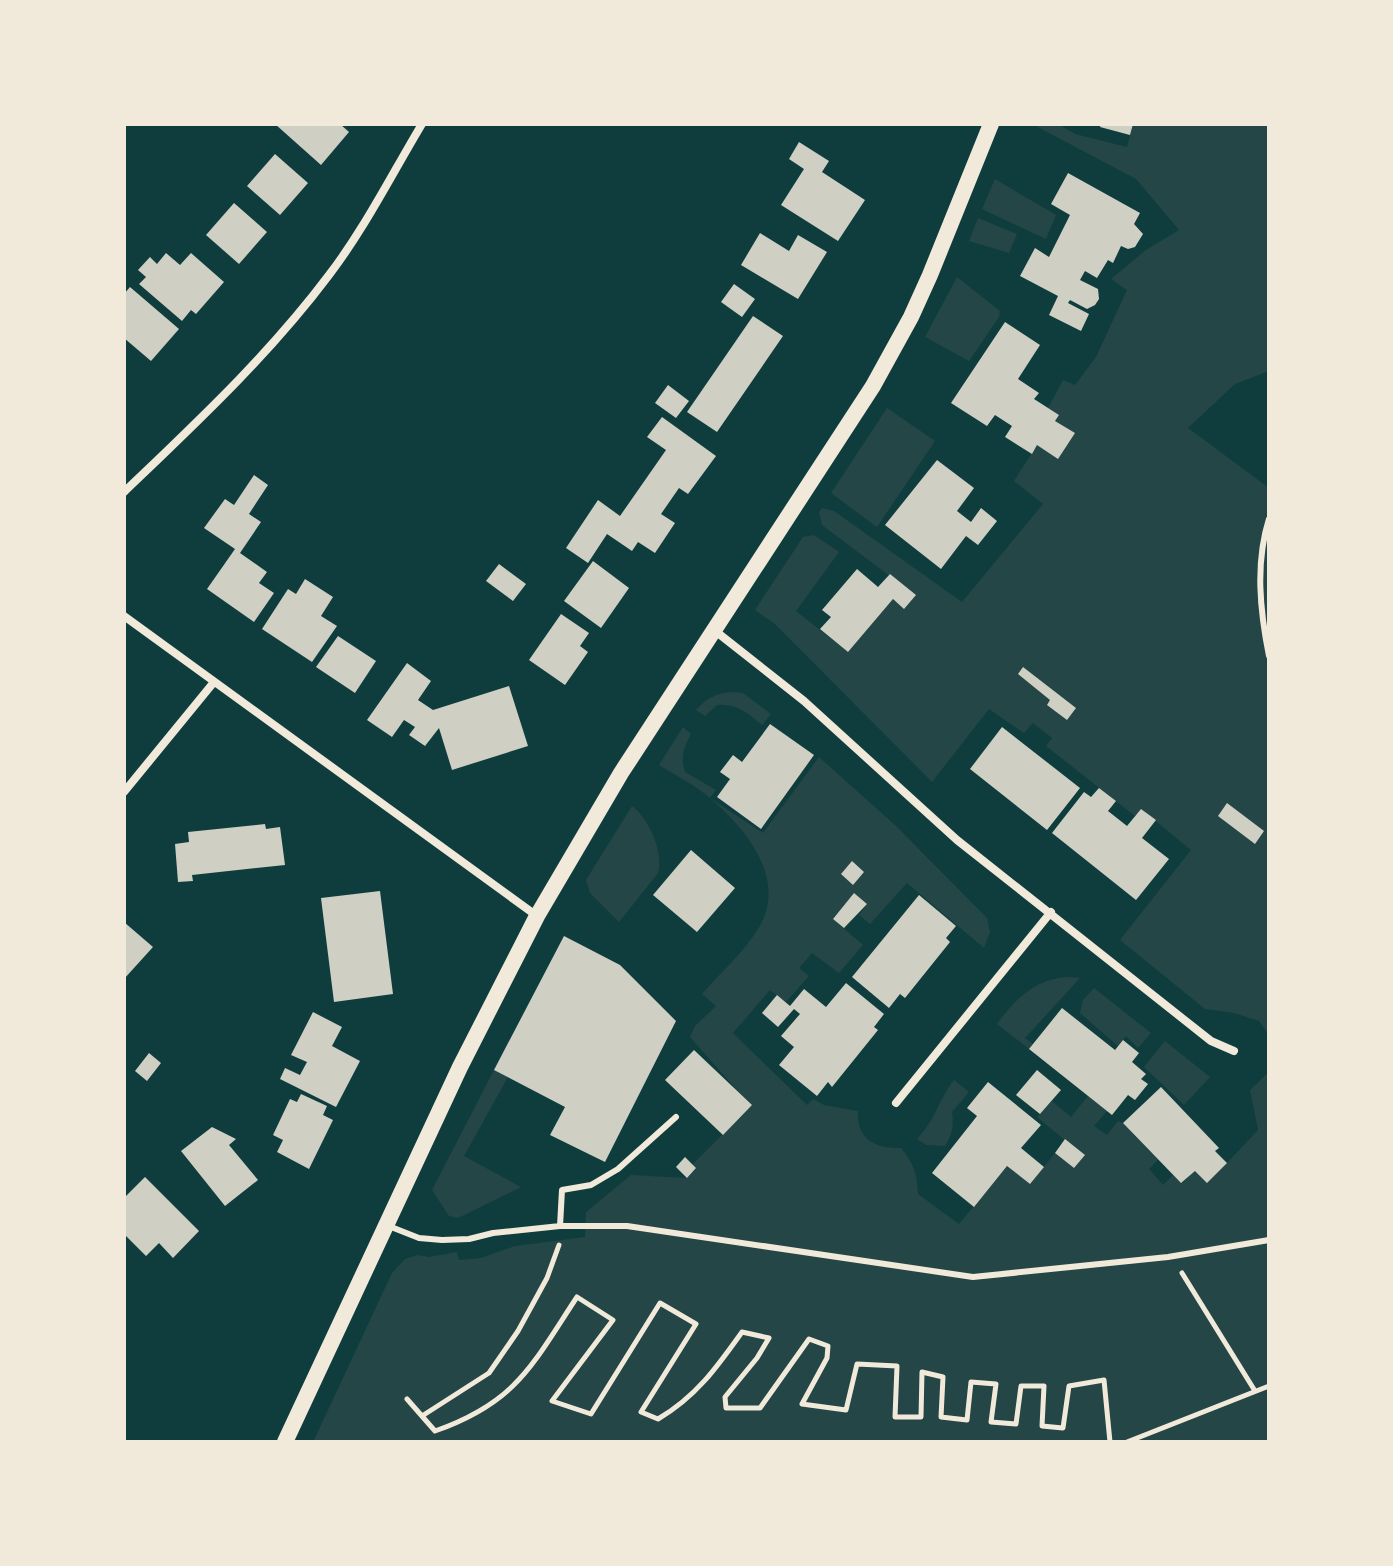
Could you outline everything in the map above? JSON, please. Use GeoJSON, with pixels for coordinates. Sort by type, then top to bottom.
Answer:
{"type":"FeatureCollection","features":[{"type":"Feature","properties":{"kind":"main road"},"geometry":{"type":"LineString","coordinates":[[285,1442],[498,990],[537,916],[621,773],[873,386],[930,275],[991,124]]}},
{"type":"Feature","properties":{"kind":"street"},"geometry":{"type":"LineString","coordinates":[[124,492],[240,379],[330,273],[422,124]]}},
{"type":"Feature","properties":{"kind":"street"},"geometry":{"type":"LineString","coordinates":[[124,616],[537,916]]}},
{"type":"Feature","properties":{"kind":"street"},"geometry":{"type":"LineString","coordinates":[[714,630],[804,701],[957,840],[1211,1041],[1234,1051]]}},
{"type":"Feature","properties":{"kind":"street"},"geometry":{"type":"LineString","coordinates":[[124,792],[214,682]]}},
{"type":"Feature","properties":{"kind":"street"},"geometry":{"type":"LineString","coordinates":[[896,1103],[1051,912]]}},
{"type":"Feature","properties":{"kind":"lane"},"geometry":{"type":"LineString","coordinates":[[1269,519],[1262,541],[1260,615],[1269,656]]}},
{"type":"Feature","properties":{"kind":"lane"},"geometry":{"type":"LineString","coordinates":[[560,1226],[562,1190],[591,1185],[618,1169],[676,1117]]}},
{"type":"Feature","properties":{"kind":"lane"},"geometry":{"type":"LineString","coordinates":[[386,1225],[419,1238],[442,1240],[560,1226],[627,1226],[973,1277],[1075,1268],[1269,1240]]}},
{"type":"Feature","properties":{"kind":"path"},"geometry":{"type":"LineString","coordinates":[[422,1416],[489,1373],[533,1305],[559,1245],[567,1244]]}},
{"type":"Feature","properties":{"kind":"path"},"geometry":{"type":"LineString","coordinates":[[1176,1255],[1180,1269],[1255,1391]]}},
{"type":"Feature","properties":{"kind":"path"},"geometry":{"type":"LineString","coordinates":[[407,1399],[435,1431],[467,1420],[506,1394],[534,1365],[577,1297],[613,1320],[552,1401],[591,1414],[660,1303],[696,1324],[641,1412],[658,1419],[681,1406],[742,1332],[769,1338],[725,1397],[726,1408],[760,1408],[809,1339],[828,1346],[827,1358],[802,1404],[846,1410],[857,1364],[897,1366],[895,1417],[921,1417],[922,1372],[943,1377],[941,1417],[967,1420],[971,1382],[996,1384],[991,1422],[1016,1424],[1021,1386],[1044,1386],[1042,1426],[1063,1428],[1069,1386],[1104,1380],[1110,1442]]}},
{"type":"Feature","properties":{"kind":"path"},"geometry":{"type":"LineString","coordinates":[[1127,1442],[1269,1386]]}},
{"type":"Feature","properties":{"kind":"shaded area"},"geometry":{"type":"Polygon","coordinates":[[[1032,124],[1058,124],[1075,134],[1127,147],[1133,124],[1269,124],[1269,371],[1235,384],[1188,428],[1269,488],[1269,1035],[1259,1021],[1205,1009],[1120,940],[1191,850],[1141,809],[1135,816],[1046,746],[1052,738],[1033,723],[1024,733],[989,709],[932,782],[775,624],[755,610],[803,537],[814,535],[839,552],[796,611],[848,652],[893,599],[904,608],[915,595],[822,525],[819,512],[822,508],[834,511],[962,602],[1043,504],[1014,481],[1037,445],[1074,433],[1055,421],[1059,415],[1048,408],[1063,380],[1075,385],[1096,357],[1127,290],[1111,279],[1146,250],[1179,230],[1136,179],[1032,124]]]}},
{"type":"Feature","properties":{"kind":"shaded area"},"geometry":{"type":"Polygon","coordinates":[[[995,179],[1056,215],[1046,239],[982,209],[995,179]]]}},
{"type":"Feature","properties":{"kind":"shaded area"},"geometry":{"type":"Polygon","coordinates":[[[978,218],[1017,234],[1009,253],[969,241],[978,218]]]}},
{"type":"Feature","properties":{"kind":"shaded area"},"geometry":{"type":"Polygon","coordinates":[[[957,277],[1000,311],[969,361],[925,337],[957,277]]]}},
{"type":"Feature","properties":{"kind":"shaded area"},"geometry":{"type":"Polygon","coordinates":[[[887,408],[935,441],[877,527],[831,493],[887,408]]]}},
{"type":"Feature","properties":{"kind":"shaded area"},"geometry":{"type":"Polygon","coordinates":[[[743,693],[771,714],[762,725],[736,707],[717,705],[705,716],[696,710],[712,697],[743,693]]]}},
{"type":"Feature","properties":{"kind":"shaded area"},"geometry":{"type":"Polygon","coordinates":[[[683,727],[691,734],[684,752],[685,772],[716,790],[710,798],[659,765],[683,727]]]}},
{"type":"Feature","properties":{"kind":"shaded area"},"geometry":{"type":"Polygon","coordinates":[[[819,757],[896,826],[987,918],[990,932],[984,948],[907,883],[870,924],[859,915],[867,904],[854,893],[833,919],[863,945],[839,973],[812,953],[799,968],[809,976],[786,1002],[770,990],[733,1033],[807,1105],[813,1099],[824,1105],[858,1111],[860,1129],[864,1135],[883,1147],[901,1148],[914,1170],[918,1194],[959,1224],[1007,1166],[1030,1184],[1055,1153],[1074,1168],[1084,1156],[1037,1117],[1052,1101],[1071,1117],[1088,1096],[1107,1111],[1094,1126],[1107,1135],[1118,1121],[1123,1123],[1158,1160],[1149,1169],[1163,1185],[1173,1175],[1182,1183],[1195,1171],[1227,1163],[1258,1130],[1250,1090],[1269,1072],[1269,1442],[313,1442],[392,1273],[405,1259],[457,1252],[459,1260],[481,1258],[515,1246],[585,1237],[586,1212],[631,1175],[687,1178],[696,1169],[692,1165],[751,1106],[690,1037],[695,1026],[716,1006],[702,994],[758,929],[766,911],[769,892],[766,874],[749,840],[710,798],[763,833],[819,757]]]}},
{"type":"Feature","properties":{"kind":"shaded area"},"geometry":{"type":"Polygon","coordinates":[[[632,806],[654,836],[659,865],[658,873],[619,922],[590,893],[586,880],[632,806]]]}},
{"type":"Feature","properties":{"kind":"shaded area"},"geometry":{"type":"Polygon","coordinates":[[[1067,977],[1080,978],[1025,1038],[1033,1044],[1029,1049],[997,1024],[1027,992],[1045,982],[1067,977]]]}},
{"type":"Feature","properties":{"kind":"shaded area"},"geometry":{"type":"Polygon","coordinates":[[[1094,988],[1151,1033],[1138,1048],[1126,1036],[1118,1046],[1080,1013],[1083,1000],[1094,988]]]}},
{"type":"Feature","properties":{"kind":"shaded area"},"geometry":{"type":"Polygon","coordinates":[[[1165,1041],[1210,1077],[1184,1105],[1144,1067],[1165,1041]]]}},
{"type":"Feature","properties":{"kind":"shaded area"},"geometry":{"type":"Polygon","coordinates":[[[494,1070],[508,1077],[464,1156],[521,1187],[458,1218],[449,1216],[432,1190],[494,1070]]]}},
{"type":"Feature","properties":{"kind":"shaded area"},"geometry":{"type":"Polygon","coordinates":[[[954,1080],[969,1092],[952,1112],[953,1126],[945,1146],[926,1145],[917,1139],[954,1080]]]}},
{"type":"Feature","properties":{"kind":"building"},"geometry":{"type":"Polygon","coordinates":[[[275,124],[340,124],[349,132],[321,165],[275,124]]]}},
{"type":"Feature","properties":{"kind":"building"},"geometry":{"type":"Polygon","coordinates":[[[1101,124],[1133,124],[1130,135],[1100,127],[1101,124]]]}},
{"type":"Feature","properties":{"kind":"building"},"geometry":{"type":"Polygon","coordinates":[[[799,142],[829,161],[822,172],[865,200],[838,241],[781,205],[804,169],[789,159],[799,142]]]}},
{"type":"Feature","properties":{"kind":"building"},"geometry":{"type":"Polygon","coordinates":[[[275,154],[308,183],[280,215],[247,186],[275,154]]]}},
{"type":"Feature","properties":{"kind":"building"},"geometry":{"type":"Polygon","coordinates":[[[1068,173],[1140,213],[1134,224],[1143,234],[1135,247],[1128,249],[1121,246],[1113,263],[1108,260],[1097,278],[1085,271],[1080,280],[1098,289],[1099,299],[1087,309],[1070,300],[1068,303],[1089,314],[1081,331],[1049,315],[1058,296],[1020,276],[1035,248],[1049,257],[1070,215],[1051,204],[1068,173]]]}},
{"type":"Feature","properties":{"kind":"building"},"geometry":{"type":"Polygon","coordinates":[[[234,203],[267,232],[239,264],[206,235],[234,203]]]}},
{"type":"Feature","properties":{"kind":"building"},"geometry":{"type":"Polygon","coordinates":[[[760,233],[789,251],[798,235],[827,252],[798,299],[741,265],[760,233]]]}},
{"type":"Feature","properties":{"kind":"building"},"geometry":{"type":"Polygon","coordinates":[[[166,253],[180,265],[191,253],[224,282],[196,314],[191,310],[182,321],[139,284],[146,277],[138,270],[150,257],[157,264],[166,253]]]}},
{"type":"Feature","properties":{"kind":"building"},"geometry":{"type":"Polygon","coordinates":[[[734,284],[755,299],[742,317],[721,302],[734,284]]]}},
{"type":"Feature","properties":{"kind":"building"},"geometry":{"type":"Polygon","coordinates":[[[130,287],[179,329],[151,361],[124,338],[124,294],[130,287]]]}},
{"type":"Feature","properties":{"kind":"building"},"geometry":{"type":"Polygon","coordinates":[[[753,316],[783,336],[717,432],[687,412],[753,316]]]}},
{"type":"Feature","properties":{"kind":"building"},"geometry":{"type":"Polygon","coordinates":[[[1005,322],[1040,345],[1018,379],[1039,393],[1034,399],[1059,415],[1055,421],[1075,433],[1058,459],[1037,445],[1032,454],[1005,437],[1012,426],[995,415],[987,426],[951,403],[1005,322]]]}},
{"type":"Feature","properties":{"kind":"building"},"geometry":{"type":"Polygon","coordinates":[[[668,385],[689,401],[676,418],[655,403],[668,385]]]}},
{"type":"Feature","properties":{"kind":"building"},"geometry":{"type":"Polygon","coordinates":[[[662,417],[716,456],[688,494],[679,488],[661,514],[675,523],[655,553],[638,542],[632,551],[607,534],[588,563],[566,548],[598,500],[620,516],[666,450],[647,437],[662,417]]]}},
{"type":"Feature","properties":{"kind":"building"},"geometry":{"type":"Polygon","coordinates":[[[937,460],[974,488],[957,511],[971,522],[981,508],[997,521],[978,545],[966,536],[941,569],[885,525],[937,460]]]}},
{"type":"Feature","properties":{"kind":"building"},"geometry":{"type":"Polygon","coordinates":[[[254,475],[268,485],[249,514],[261,522],[240,553],[267,572],[259,583],[274,593],[254,622],[207,589],[235,549],[204,528],[225,499],[234,505],[254,475]]]}},
{"type":"Feature","properties":{"kind":"building"},"geometry":{"type":"Polygon","coordinates":[[[593,561],[629,588],[601,628],[564,601],[593,561]]]}},
{"type":"Feature","properties":{"kind":"building"},"geometry":{"type":"Polygon","coordinates":[[[499,564],[526,584],[513,601],[486,581],[499,564]]]}},
{"type":"Feature","properties":{"kind":"building"},"geometry":{"type":"Polygon","coordinates":[[[857,569],[878,587],[890,574],[916,595],[904,609],[893,599],[848,652],[820,629],[831,617],[822,610],[857,569]]]}},
{"type":"Feature","properties":{"kind":"building"},"geometry":{"type":"Polygon","coordinates":[[[305,579],[333,597],[321,616],[337,626],[312,662],[262,629],[288,589],[296,594],[305,579]]]}},
{"type":"Feature","properties":{"kind":"building"},"geometry":{"type":"Polygon","coordinates":[[[561,614],[589,633],[580,646],[588,652],[565,685],[529,660],[561,614]]]}},
{"type":"Feature","properties":{"kind":"building"},"geometry":{"type":"Polygon","coordinates":[[[338,636],[376,661],[355,693],[316,667],[338,636]]]}},
{"type":"Feature","properties":{"kind":"building"},"geometry":{"type":"Polygon","coordinates":[[[407,663],[431,681],[418,700],[433,710],[509,686],[528,746],[452,770],[439,728],[425,746],[409,735],[415,727],[404,720],[392,737],[367,720],[407,663]]]}},
{"type":"Feature","properties":{"kind":"building"},"geometry":{"type":"Polygon","coordinates":[[[1023,667],[1076,708],[1067,720],[1047,705],[1050,700],[1018,674],[1023,667]]]}},
{"type":"Feature","properties":{"kind":"building"},"geometry":{"type":"Polygon","coordinates":[[[770,724],[814,755],[761,829],[717,797],[730,779],[720,772],[733,755],[742,762],[770,724]]]}},
{"type":"Feature","properties":{"kind":"building"},"geometry":{"type":"Polygon","coordinates":[[[1002,727],[1080,788],[1047,830],[970,769],[1002,727]]]}},
{"type":"Feature","properties":{"kind":"building"},"geometry":{"type":"Polygon","coordinates":[[[1099,788],[1116,801],[1108,811],[1127,826],[1141,809],[1156,820],[1142,838],[1169,859],[1136,900],[1052,833],[1084,792],[1091,797],[1099,788]]]}},
{"type":"Feature","properties":{"kind":"building"},"geometry":{"type":"Polygon","coordinates":[[[1227,803],[1264,831],[1255,844],[1218,816],[1227,803]]]}},
{"type":"Feature","properties":{"kind":"building"},"geometry":{"type":"Polygon","coordinates":[[[265,824],[266,829],[280,827],[285,865],[192,875],[193,881],[178,882],[175,844],[189,842],[188,832],[265,824]]]}},
{"type":"Feature","properties":{"kind":"building"},"geometry":{"type":"Polygon","coordinates":[[[691,850],[735,888],[697,932],[653,895],[691,850]]]}},
{"type":"Feature","properties":{"kind":"building"},"geometry":{"type":"Polygon","coordinates":[[[852,861],[864,872],[853,885],[841,874],[852,861]]]}},
{"type":"Feature","properties":{"kind":"building"},"geometry":{"type":"Polygon","coordinates":[[[380,891],[393,994],[334,1002],[321,898],[380,891]]]}},
{"type":"Feature","properties":{"kind":"building"},"geometry":{"type":"Polygon","coordinates":[[[854,893],[867,904],[844,928],[833,919],[854,893]]]}},
{"type":"Feature","properties":{"kind":"building"},"geometry":{"type":"Polygon","coordinates":[[[919,895],[956,926],[946,938],[950,942],[905,998],[900,994],[889,1008],[852,977],[919,895]]]}},
{"type":"Feature","properties":{"kind":"building"},"geometry":{"type":"Polygon","coordinates":[[[124,922],[153,947],[124,979],[124,922]]]}},
{"type":"Feature","properties":{"kind":"building"},"geometry":{"type":"Polygon","coordinates":[[[564,936],[620,965],[676,1021],[605,1162],[550,1135],[565,1107],[494,1070],[564,936]]]}},
{"type":"Feature","properties":{"kind":"building"},"geometry":{"type":"Polygon","coordinates":[[[846,983],[884,1014],[874,1027],[878,1030],[832,1087],[828,1082],[817,1096],[779,1065],[794,1047],[781,1036],[800,1014],[794,1009],[778,1027],[762,1013],[777,995],[790,1006],[804,989],[826,1007],[846,983]]]}},
{"type":"Feature","properties":{"kind":"building"},"geometry":{"type":"Polygon","coordinates":[[[1062,1008],[1115,1050],[1123,1040],[1139,1053],[1132,1062],[1146,1074],[1141,1079],[1148,1084],[1135,1100],[1128,1095],[1112,1115],[1029,1049],[1062,1008]]]}},
{"type":"Feature","properties":{"kind":"building"},"geometry":{"type":"Polygon","coordinates":[[[313,1012],[342,1027],[332,1046],[360,1061],[336,1107],[280,1079],[285,1068],[300,1075],[307,1062],[291,1055],[313,1012]]]}},
{"type":"Feature","properties":{"kind":"building"},"geometry":{"type":"Polygon","coordinates":[[[694,1050],[752,1105],[723,1135],[665,1080],[694,1050]]]}},
{"type":"Feature","properties":{"kind":"building"},"geometry":{"type":"Polygon","coordinates":[[[149,1053],[161,1063],[147,1081],[135,1071],[149,1053]]]}},
{"type":"Feature","properties":{"kind":"building"},"geometry":{"type":"Polygon","coordinates":[[[1037,1070],[1061,1090],[1040,1114],[1016,1095],[1037,1070]]]}},
{"type":"Feature","properties":{"kind":"building"},"geometry":{"type":"Polygon","coordinates":[[[988,1082],[1041,1125],[1021,1148],[1044,1167],[1030,1184],[1007,1166],[974,1207],[932,1173],[977,1116],[967,1108],[988,1082]]]}},
{"type":"Feature","properties":{"kind":"building"},"geometry":{"type":"Polygon","coordinates":[[[1161,1087],[1219,1148],[1215,1151],[1227,1163],[1207,1183],[1195,1171],[1181,1183],[1123,1123],[1161,1087]]]}},
{"type":"Feature","properties":{"kind":"building"},"geometry":{"type":"Polygon","coordinates":[[[301,1094],[327,1106],[323,1115],[333,1120],[309,1169],[277,1152],[283,1140],[273,1135],[290,1099],[297,1102],[301,1094]]]}},
{"type":"Feature","properties":{"kind":"building"},"geometry":{"type":"Polygon","coordinates":[[[212,1127],[236,1139],[229,1145],[258,1180],[225,1206],[181,1151],[212,1127]]]}},
{"type":"Feature","properties":{"kind":"building"},"geometry":{"type":"Polygon","coordinates":[[[1065,1139],[1085,1155],[1074,1168],[1055,1153],[1065,1139]]]}},
{"type":"Feature","properties":{"kind":"building"},"geometry":{"type":"Polygon","coordinates":[[[685,1157],[696,1168],[687,1178],[676,1167],[685,1157]]]}},
{"type":"Feature","properties":{"kind":"building"},"geometry":{"type":"Polygon","coordinates":[[[145,1177],[199,1231],[173,1258],[159,1243],[146,1256],[124,1234],[124,1198],[145,1177]]]}}]}
